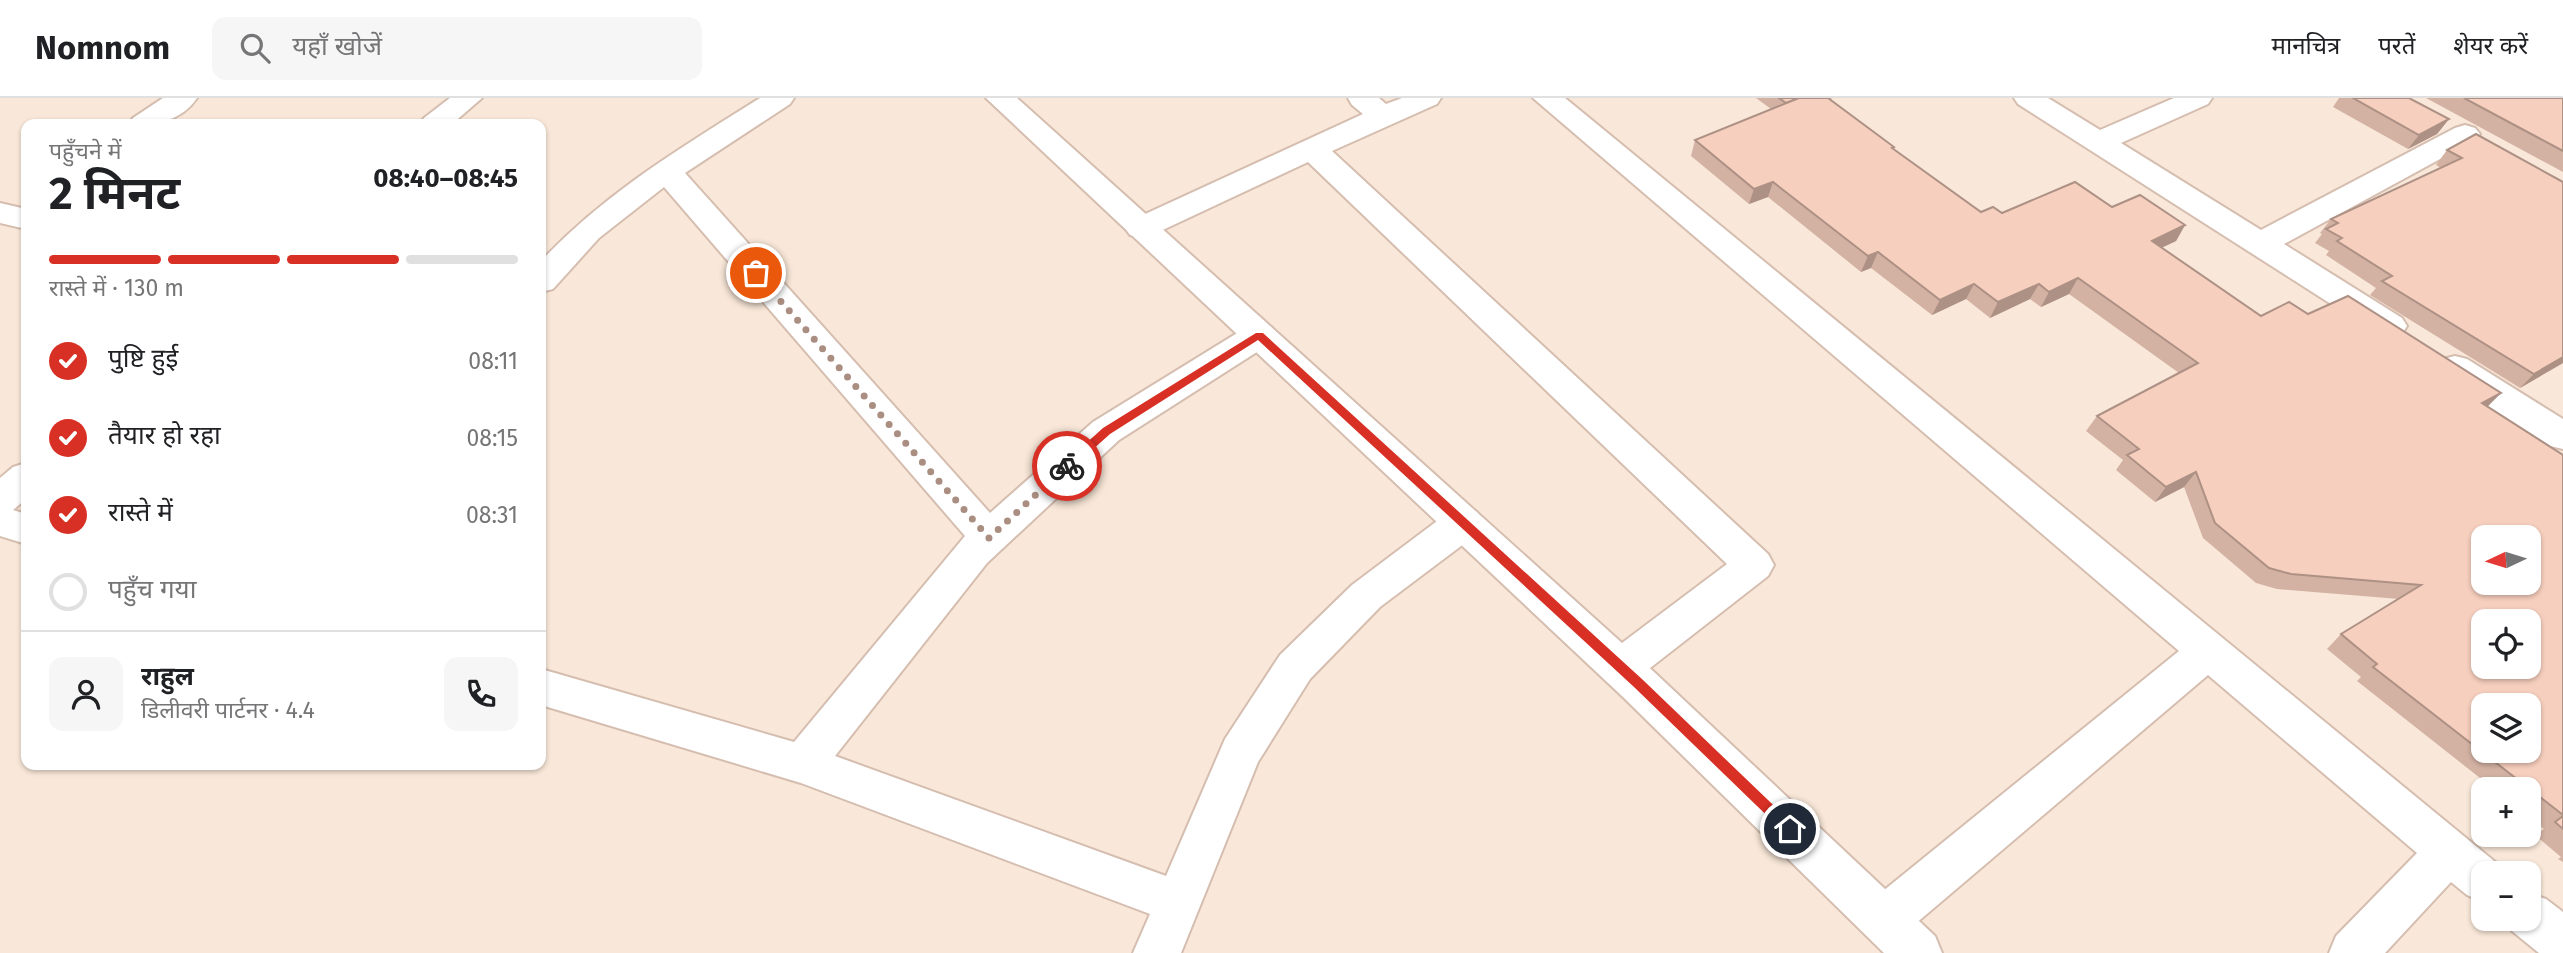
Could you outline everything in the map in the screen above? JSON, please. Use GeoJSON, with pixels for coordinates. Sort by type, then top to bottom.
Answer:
{"type":"FeatureCollection","features":[{"type":"Feature","properties":{"kind":"street"},"geometry":{"type":"LineString","coordinates":[[151,119],[183,98]]}},
{"type":"Feature","properties":{"kind":"street"},"geometry":{"type":"LineString","coordinates":[[441,119],[468,98]]}},
{"type":"Feature","properties":{"kind":"street"},"geometry":{"type":"LineString","coordinates":[[546,276],[588,231],[667,171],[780,98]]}},
{"type":"Feature","properties":{"kind":"street"},"geometry":{"type":"LineString","coordinates":[[1000,98],[1621,667],[1918,953]]}},
{"type":"Feature","properties":{"kind":"street"},"geometry":{"type":"LineString","coordinates":[[1141,228],[1312,149],[1371,107],[1427,98]]}},
{"type":"Feature","properties":{"kind":"street"},"geometry":{"type":"LineString","coordinates":[[1548,98],[2466,867],[2353,953]]}},
{"type":"Feature","properties":{"kind":"street"},"geometry":{"type":"LineString","coordinates":[[2028,98],[2563,436]]}},
{"type":"Feature","properties":{"kind":"street"},"geometry":{"type":"LineString","coordinates":[[2098,142],[2198,98]]}},
{"type":"Feature","properties":{"kind":"street"},"geometry":{"type":"LineString","coordinates":[[2260,244],[2476,140],[2432,116]]}},
{"type":"Feature","properties":{"kind":"street"},"geometry":{"type":"LineString","coordinates":[[1312,149],[1754,565],[1621,667]]}},
{"type":"Feature","properties":{"kind":"street"},"geometry":{"type":"LineString","coordinates":[[667,171],[989,538]]}},
{"type":"Feature","properties":{"kind":"street"},"geometry":{"type":"LineString","coordinates":[[803,764],[973,552],[1106,431],[1259,335]]}},
{"type":"Feature","properties":{"kind":"street"},"geometry":{"type":"LineString","coordinates":[[0,500],[21,481]]}},
{"type":"Feature","properties":{"kind":"street"},"geometry":{"type":"LineString","coordinates":[[0,521],[21,527]]}},
{"type":"Feature","properties":{"kind":"street"},"geometry":{"type":"LineString","coordinates":[[1157,953],[1240,753],[1295,667],[1366,596],[1464,523]]}},
{"type":"Feature","properties":{"kind":"street"},"geometry":{"type":"LineString","coordinates":[[1884,920],[2208,652]]}},
{"type":"Feature","properties":{"kind":"street"},"geometry":{"type":"LineString","coordinates":[[546,688],[803,764],[1180,903]]}},
{"type":"Feature","properties":{"kind":"street"},"geometry":{"type":"LineString","coordinates":[[2541,925],[2563,942]]}},
{"type":"Feature","properties":{"kind":"shaded area"},"geometry":{"type":"Polygon","coordinates":[[[0,98],[2563,98],[2563,953],[0,953],[0,98]]]}},
{"type":"Feature","properties":{"kind":"building"},"geometry":{"type":"Polygon","coordinates":[[[1779,98],[1799,98],[1786,103],[1779,98]]]}},
{"type":"Feature","properties":{"kind":"building"},"geometry":{"type":"Polygon","coordinates":[[[1799,98],[1828,98],[1981,212],[1993,207],[2002,213],[2075,182],[2112,207],[2140,195],[2185,225],[2152,241],[2261,316],[2289,302],[2308,314],[2348,296],[2501,393],[2482,403],[2563,455],[2563,815],[2541,798],[2541,777],[2514,777],[2496,763],[2541,763],[2541,693],[2471,693],[2471,743],[2373,667],[2377,664],[2341,634],[2421,585],[2291,574],[2269,568],[2215,523],[2196,472],[2166,487],[2127,455],[2139,449],[2097,416],[2198,363],[2078,278],[2049,292],[2039,284],[1998,302],[1974,284],[1940,300],[1878,252],[1868,256],[1773,182],[1754,189],[1695,140],[1799,98]]]}},
{"type":"Feature","properties":{"kind":"building"},"geometry":{"type":"Polygon","coordinates":[[[2353,98],[2409,98],[2449,119],[2419,135],[2353,98]]]}},
{"type":"Feature","properties":{"kind":"building"},"geometry":{"type":"Polygon","coordinates":[[[2464,98],[2563,98],[2563,151],[2464,98]]]}},
{"type":"Feature","properties":{"kind":"building"},"geometry":{"type":"Polygon","coordinates":[[[2476,134],[2563,182],[2563,357],[2534,374],[2382,281],[2392,276],[2337,241],[2342,238],[2326,229],[2338,223],[2331,219],[2462,158],[2447,150],[2476,134]]]}},
{"type":"Feature","properties":{"kind":"building"},"geometry":{"type":"Polygon","coordinates":[[[2563,816],[2563,829],[2555,822],[2563,816]]]}},
{"type":"Feature","properties":{"kind":"way so far"},"geometry":{"type":"LineString","coordinates":[[756,273],[989,538],[1067,466]]}},
{"type":"Feature","properties":{"kind":"route"},"geometry":{"type":"LineString","coordinates":[[1067,466],[1106,431],[1259,335],[1638,684],[1790,829]]}}]}
